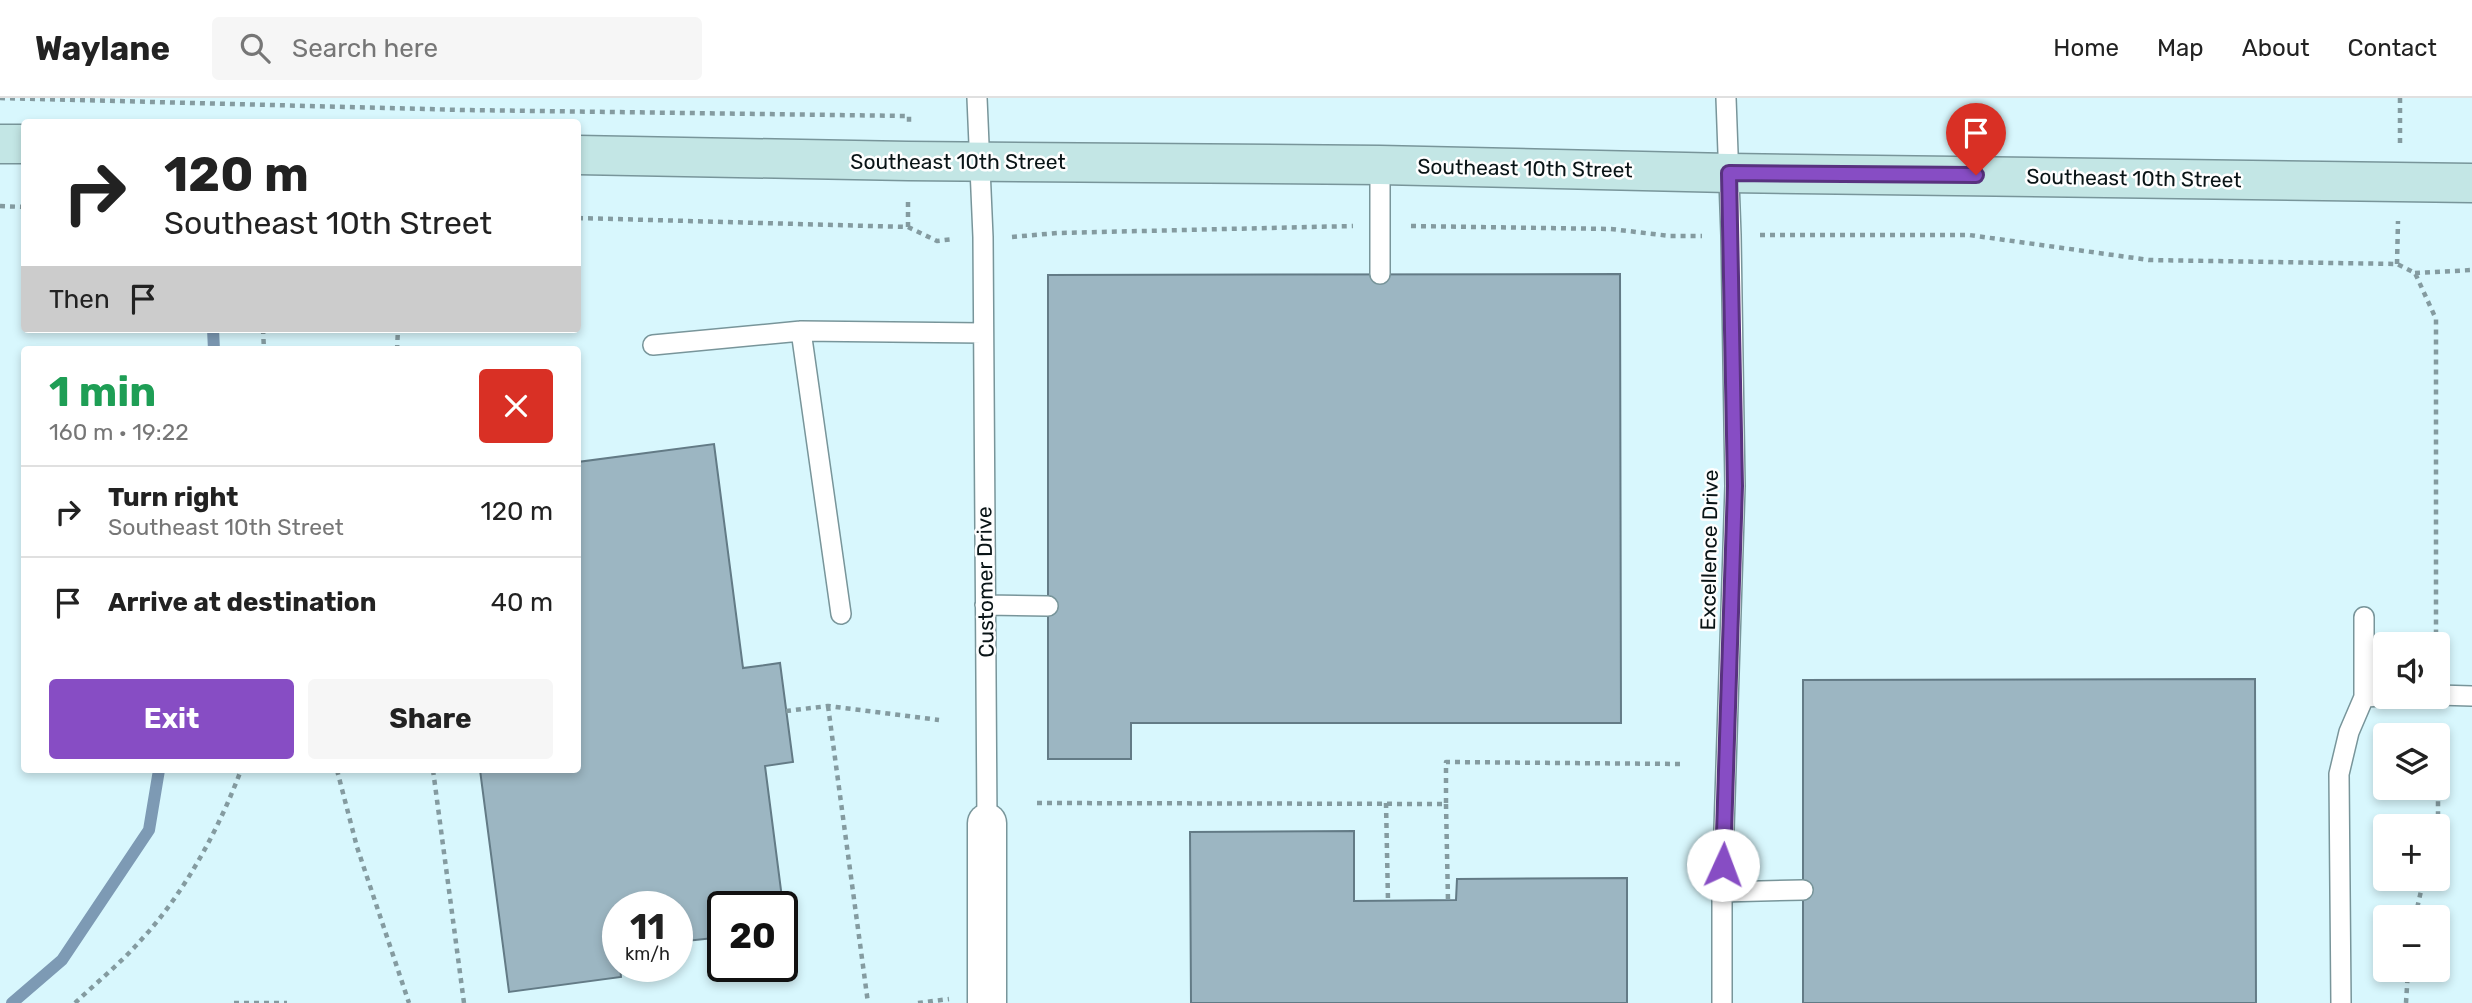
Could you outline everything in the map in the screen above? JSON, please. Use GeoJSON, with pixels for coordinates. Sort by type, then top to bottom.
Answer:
{"type":"FeatureCollection","features":[{"type":"Feature","properties":{"kind":"street"},"geometry":{"type":"LineString","coordinates":[[0,144],[21,145]]}},
{"type":"Feature","properties":{"kind":"street","name":"Southeast 10th Street"},"geometry":{"type":"LineString","coordinates":[[581,155],[2472,183]]}},
{"type":"Feature","properties":{"kind":"street","name":"Customer Drive"},"geometry":{"type":"LineString","coordinates":[[987,824],[987,1003]]}},
{"type":"Feature","properties":{"kind":"lane","name":"Customer Drive"},"geometry":{"type":"LineString","coordinates":[[977,98],[981,161],[987,824]]}},
{"type":"Feature","properties":{"kind":"lane","name":"Excellence Drive"},"geometry":{"type":"LineString","coordinates":[[1722,1003],[1722,892],[1735,486],[1726,98]]}},
{"type":"Feature","properties":{"kind":"lane"},"geometry":{"type":"LineString","coordinates":[[1380,165],[1380,274]]}},
{"type":"Feature","properties":{"kind":"lane"},"geometry":{"type":"LineString","coordinates":[[653,345],[801,331],[982,333]]}},
{"type":"Feature","properties":{"kind":"lane"},"geometry":{"type":"LineString","coordinates":[[801,331],[841,614]]}},
{"type":"Feature","properties":{"kind":"lane"},"geometry":{"type":"LineString","coordinates":[[985,605],[1048,606]]}},
{"type":"Feature","properties":{"kind":"lane"},"geometry":{"type":"LineString","coordinates":[[2341,1003],[2339,774],[2349,732],[2364,697],[2364,617]]}},
{"type":"Feature","properties":{"kind":"lane"},"geometry":{"type":"LineString","coordinates":[[2450,695],[2472,696]]}},
{"type":"Feature","properties":{"kind":"lane"},"geometry":{"type":"LineString","coordinates":[[2364,697],[2373,697]]}},
{"type":"Feature","properties":{"kind":"lane"},"geometry":{"type":"LineString","coordinates":[[1722,892],[1803,890]]}},
{"type":"Feature","properties":{"kind":"path"},"geometry":{"type":"LineString","coordinates":[[0,98],[464,110],[909,116],[909,132]]}},
{"type":"Feature","properties":{"kind":"path"},"geometry":{"type":"LineString","coordinates":[[2400,98],[2400,116]]}},
{"type":"Feature","properties":{"kind":"path"},"geometry":{"type":"LineString","coordinates":[[0,206],[21,206]]}},
{"type":"Feature","properties":{"kind":"path"},"geometry":{"type":"LineString","coordinates":[[581,218],[908,227],[937,241],[954,239]]}},
{"type":"Feature","properties":{"kind":"path"},"geometry":{"type":"LineString","coordinates":[[1784,234],[1969,235],[2149,260],[2397,264],[2416,273],[2472,270]]}},
{"type":"Feature","properties":{"kind":"path"},"geometry":{"type":"LineString","coordinates":[[2397,264],[2398,240]]}},
{"type":"Feature","properties":{"kind":"path"},"geometry":{"type":"LineString","coordinates":[[2416,273],[2436,319],[2436,632]]}},
{"type":"Feature","properties":{"kind":"path"},"geometry":{"type":"LineString","coordinates":[[828,706],[868,1003]]}},
{"type":"Feature","properties":{"kind":"path"},"geometry":{"type":"LineString","coordinates":[[786,711],[828,706],[939,720]]}},
{"type":"Feature","properties":{"kind":"path"},"geometry":{"type":"LineString","coordinates":[[1448,901],[1446,762],[1681,764]]}},
{"type":"Feature","properties":{"kind":"path"},"geometry":{"type":"LineString","coordinates":[[75,1003],[142,940],[187,879],[225,812],[240,773]]}},
{"type":"Feature","properties":{"kind":"path"},"geometry":{"type":"LineString","coordinates":[[338,773],[357,847],[409,1003]]}},
{"type":"Feature","properties":{"kind":"path"},"geometry":{"type":"LineString","coordinates":[[433,773],[464,1003]]}},
{"type":"Feature","properties":{"kind":"path"},"geometry":{"type":"LineString","coordinates":[[1037,803],[1446,804]]}},
{"type":"Feature","properties":{"kind":"path"},"geometry":{"type":"LineString","coordinates":[[1386,803],[1388,901]]}},
{"type":"Feature","properties":{"kind":"path"},"geometry":{"type":"LineString","coordinates":[[2406,1003],[2408,982]]}},
{"type":"Feature","properties":{"kind":"path"},"geometry":{"type":"LineString","coordinates":[[234,1003],[287,1003]]}},
{"type":"Feature","properties":{"kind":"building"},"geometry":{"type":"Polygon","coordinates":[[[1620,274],[1621,723],[1131,723],[1131,759],[1048,759],[1048,275],[1620,274]]]}},
{"type":"Feature","properties":{"kind":"building"},"geometry":{"type":"Polygon","coordinates":[[[714,444],[743,668],[780,663],[793,762],[765,766],[781,891],[707,891],[707,939],[693,940],[693,891],[602,891],[602,980],[509,992],[480,773],[581,773],[581,462],[714,444]]]}},
{"type":"Feature","properties":{"kind":"building"},"geometry":{"type":"Polygon","coordinates":[[[2255,679],[2256,1003],[1803,1003],[1803,680],[2255,679]]]}},
{"type":"Feature","properties":{"kind":"building"},"geometry":{"type":"Polygon","coordinates":[[[1354,831],[1354,901],[1456,900],[1457,879],[1627,878],[1627,1003],[1191,1003],[1190,832],[1354,831]]]}},
{"type":"Feature","properties":{"kind":"waterway"},"geometry":{"type":"LineString","coordinates":[[213,333],[214,346]]}},
{"type":"Feature","properties":{"kind":"waterway"},"geometry":{"type":"LineString","coordinates":[[12,1003],[62,960],[149,830],[158,773]]}},
{"type":"Feature","properties":{"kind":"route"},"geometry":{"type":"LineString","coordinates":[[1723,865],[1735,486],[1729,173],[1976,175]]}}]}
